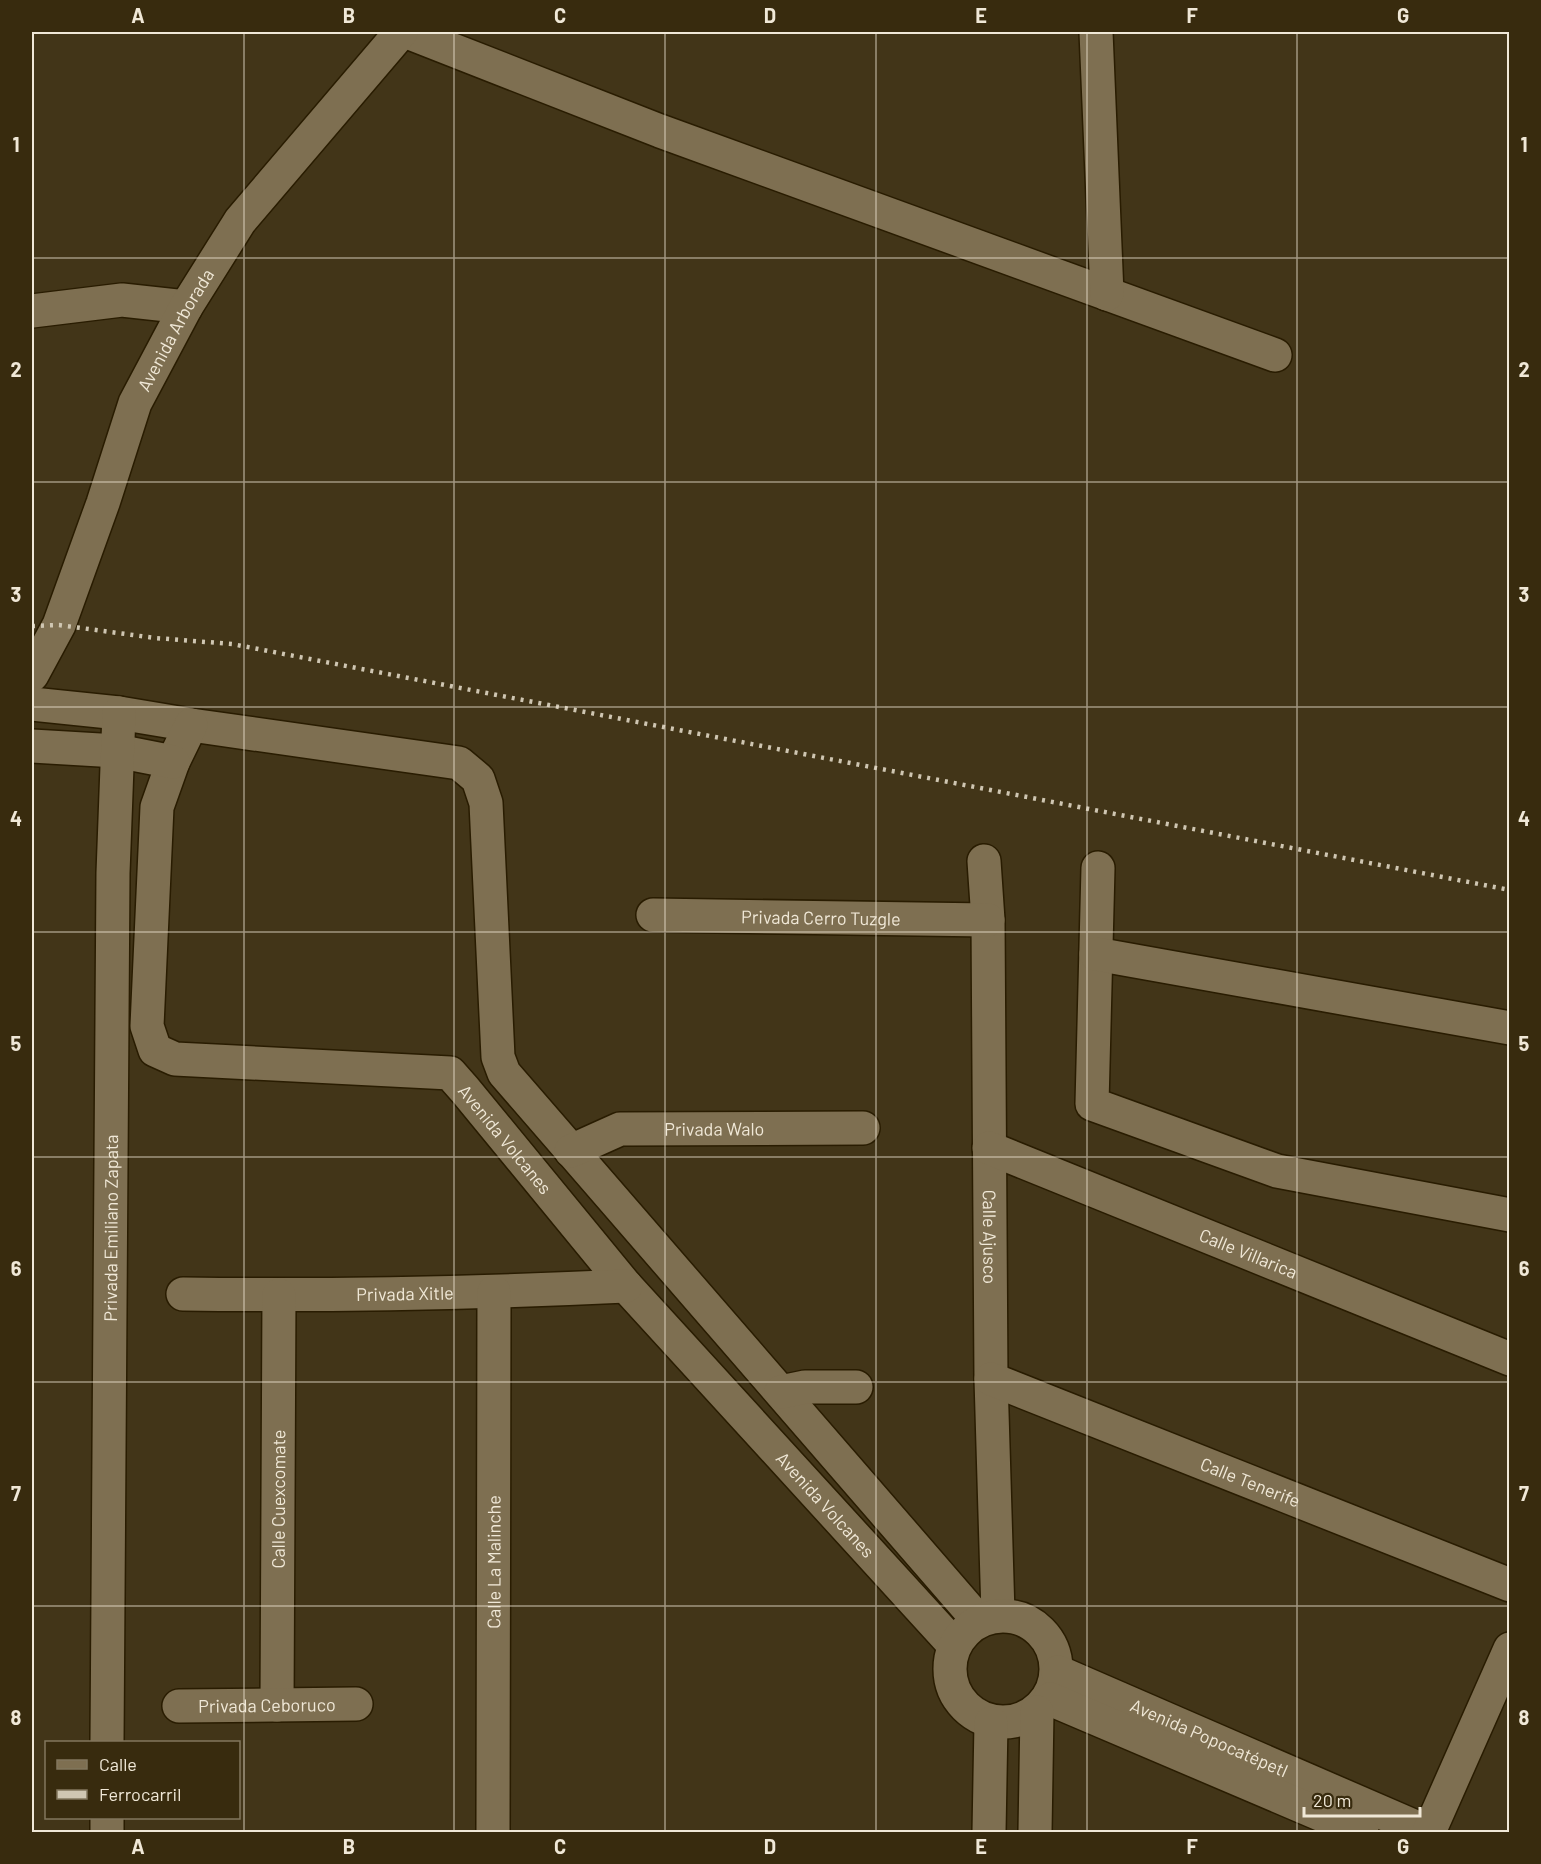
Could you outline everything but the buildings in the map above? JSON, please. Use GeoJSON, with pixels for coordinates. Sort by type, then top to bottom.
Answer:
{"type":"FeatureCollection","features":[{"type":"Feature","properties":{"kind":"street","name":"Avenida Arborada"},"geometry":{"type":"LineString","coordinates":[[32,675],[59,625],[135,403],[186,307],[240,221],[401,32]]}},
{"type":"Feature","properties":{"kind":"street"},"geometry":{"type":"LineString","coordinates":[[407,32],[660,131],[1275,355]]}},
{"type":"Feature","properties":{"kind":"street"},"geometry":{"type":"LineString","coordinates":[[1096,32],[1107,294]]}},
{"type":"Feature","properties":{"kind":"street"},"geometry":{"type":"LineString","coordinates":[[32,311],[122,300],[186,307]]}},
{"type":"Feature","properties":{"kind":"street"},"geometry":{"type":"LineString","coordinates":[[32,704],[119,713],[459,763],[478,779],[486,802],[498,1057],[504,1073],[781,1392],[988,1617],[1029,1621],[1051,1642],[1035,1833]]}},
{"type":"Feature","properties":{"kind":"street","name":"Privada Emiliano Zapata"},"geometry":{"type":"LineString","coordinates":[[107,1741],[113,885],[119,713]]}},
{"type":"Feature","properties":{"kind":"street","name":"Avenida Volcanes"},"geometry":{"type":"LineString","coordinates":[[191,725],[173,762],[157,807],[147,1026],[155,1050],[175,1059],[450,1073],[626,1287],[954,1645]]}},
{"type":"Feature","properties":{"kind":"street"},"geometry":{"type":"LineString","coordinates":[[32,746],[117,751],[173,762]]}},
{"type":"Feature","properties":{"kind":"street","name":"Calle Ajusco"},"geometry":{"type":"LineString","coordinates":[[984,861],[988,920],[991,1379],[988,1617]]}},
{"type":"Feature","properties":{"kind":"street"},"geometry":{"type":"LineString","coordinates":[[1098,868],[1092,1104],[1277,1171],[1509,1215]]}},
{"type":"Feature","properties":{"kind":"street","name":"Privada Cerro Tuzgle"},"geometry":{"type":"LineString","coordinates":[[653,915],[988,920]]}},
{"type":"Feature","properties":{"kind":"street"},"geometry":{"type":"LineString","coordinates":[[1096,954],[1509,1028]]}},
{"type":"Feature","properties":{"kind":"street","name":"Privada Walo"},"geometry":{"type":"LineString","coordinates":[[571,1151],[621,1129],[863,1128]]}},
{"type":"Feature","properties":{"kind":"street","name":"Calle Villarica"},"geometry":{"type":"LineString","coordinates":[[989,1148],[1509,1359]]}},
{"type":"Feature","properties":{"kind":"street","name":"Privada Xitle"},"geometry":{"type":"LineString","coordinates":[[183,1294],[494,1292],[626,1287]]}},
{"type":"Feature","properties":{"kind":"street","name":"Calle La Malinche"},"geometry":{"type":"LineString","coordinates":[[493,1833],[494,1292]]}},
{"type":"Feature","properties":{"kind":"street","name":"Calle Cuexcomate"},"geometry":{"type":"LineString","coordinates":[[277,1705],[279,1295]]}},
{"type":"Feature","properties":{"kind":"street","name":"Calle Tenerife"},"geometry":{"type":"LineString","coordinates":[[991,1379],[1509,1585]]}},
{"type":"Feature","properties":{"kind":"street"},"geometry":{"type":"LineString","coordinates":[[781,1392],[805,1387],[856,1387]]}},
{"type":"Feature","properties":{"kind":"street"},"geometry":{"type":"LineString","coordinates":[[988,1617],[954,1645],[949,1677],[963,1706],[991,1723],[1015,1723],[1048,1694]]}},
{"type":"Feature","properties":{"kind":"street"},"geometry":{"type":"LineString","coordinates":[[1428,1833],[1509,1649]]}},
{"type":"Feature","properties":{"kind":"street","name":"Avenida Popocatépetl"},"geometry":{"type":"LineString","coordinates":[[1048,1694],[1362,1833]]}},
{"type":"Feature","properties":{"kind":"street","name":"Avenida Popocatépetl"},"geometry":{"type":"LineString","coordinates":[[1048,1694],[1428,1833]]}},
{"type":"Feature","properties":{"kind":"street","name":"Privada Ceboruco"},"geometry":{"type":"LineString","coordinates":[[178,1706],[356,1704]]}},
{"type":"Feature","properties":{"kind":"street"},"geometry":{"type":"LineString","coordinates":[[989,1833],[991,1723]]}},
{"type":"Feature","properties":{"kind":"railway"},"geometry":{"type":"LineString","coordinates":[[32,626],[59,625],[155,638],[232,644],[1510,890]]}}]}
